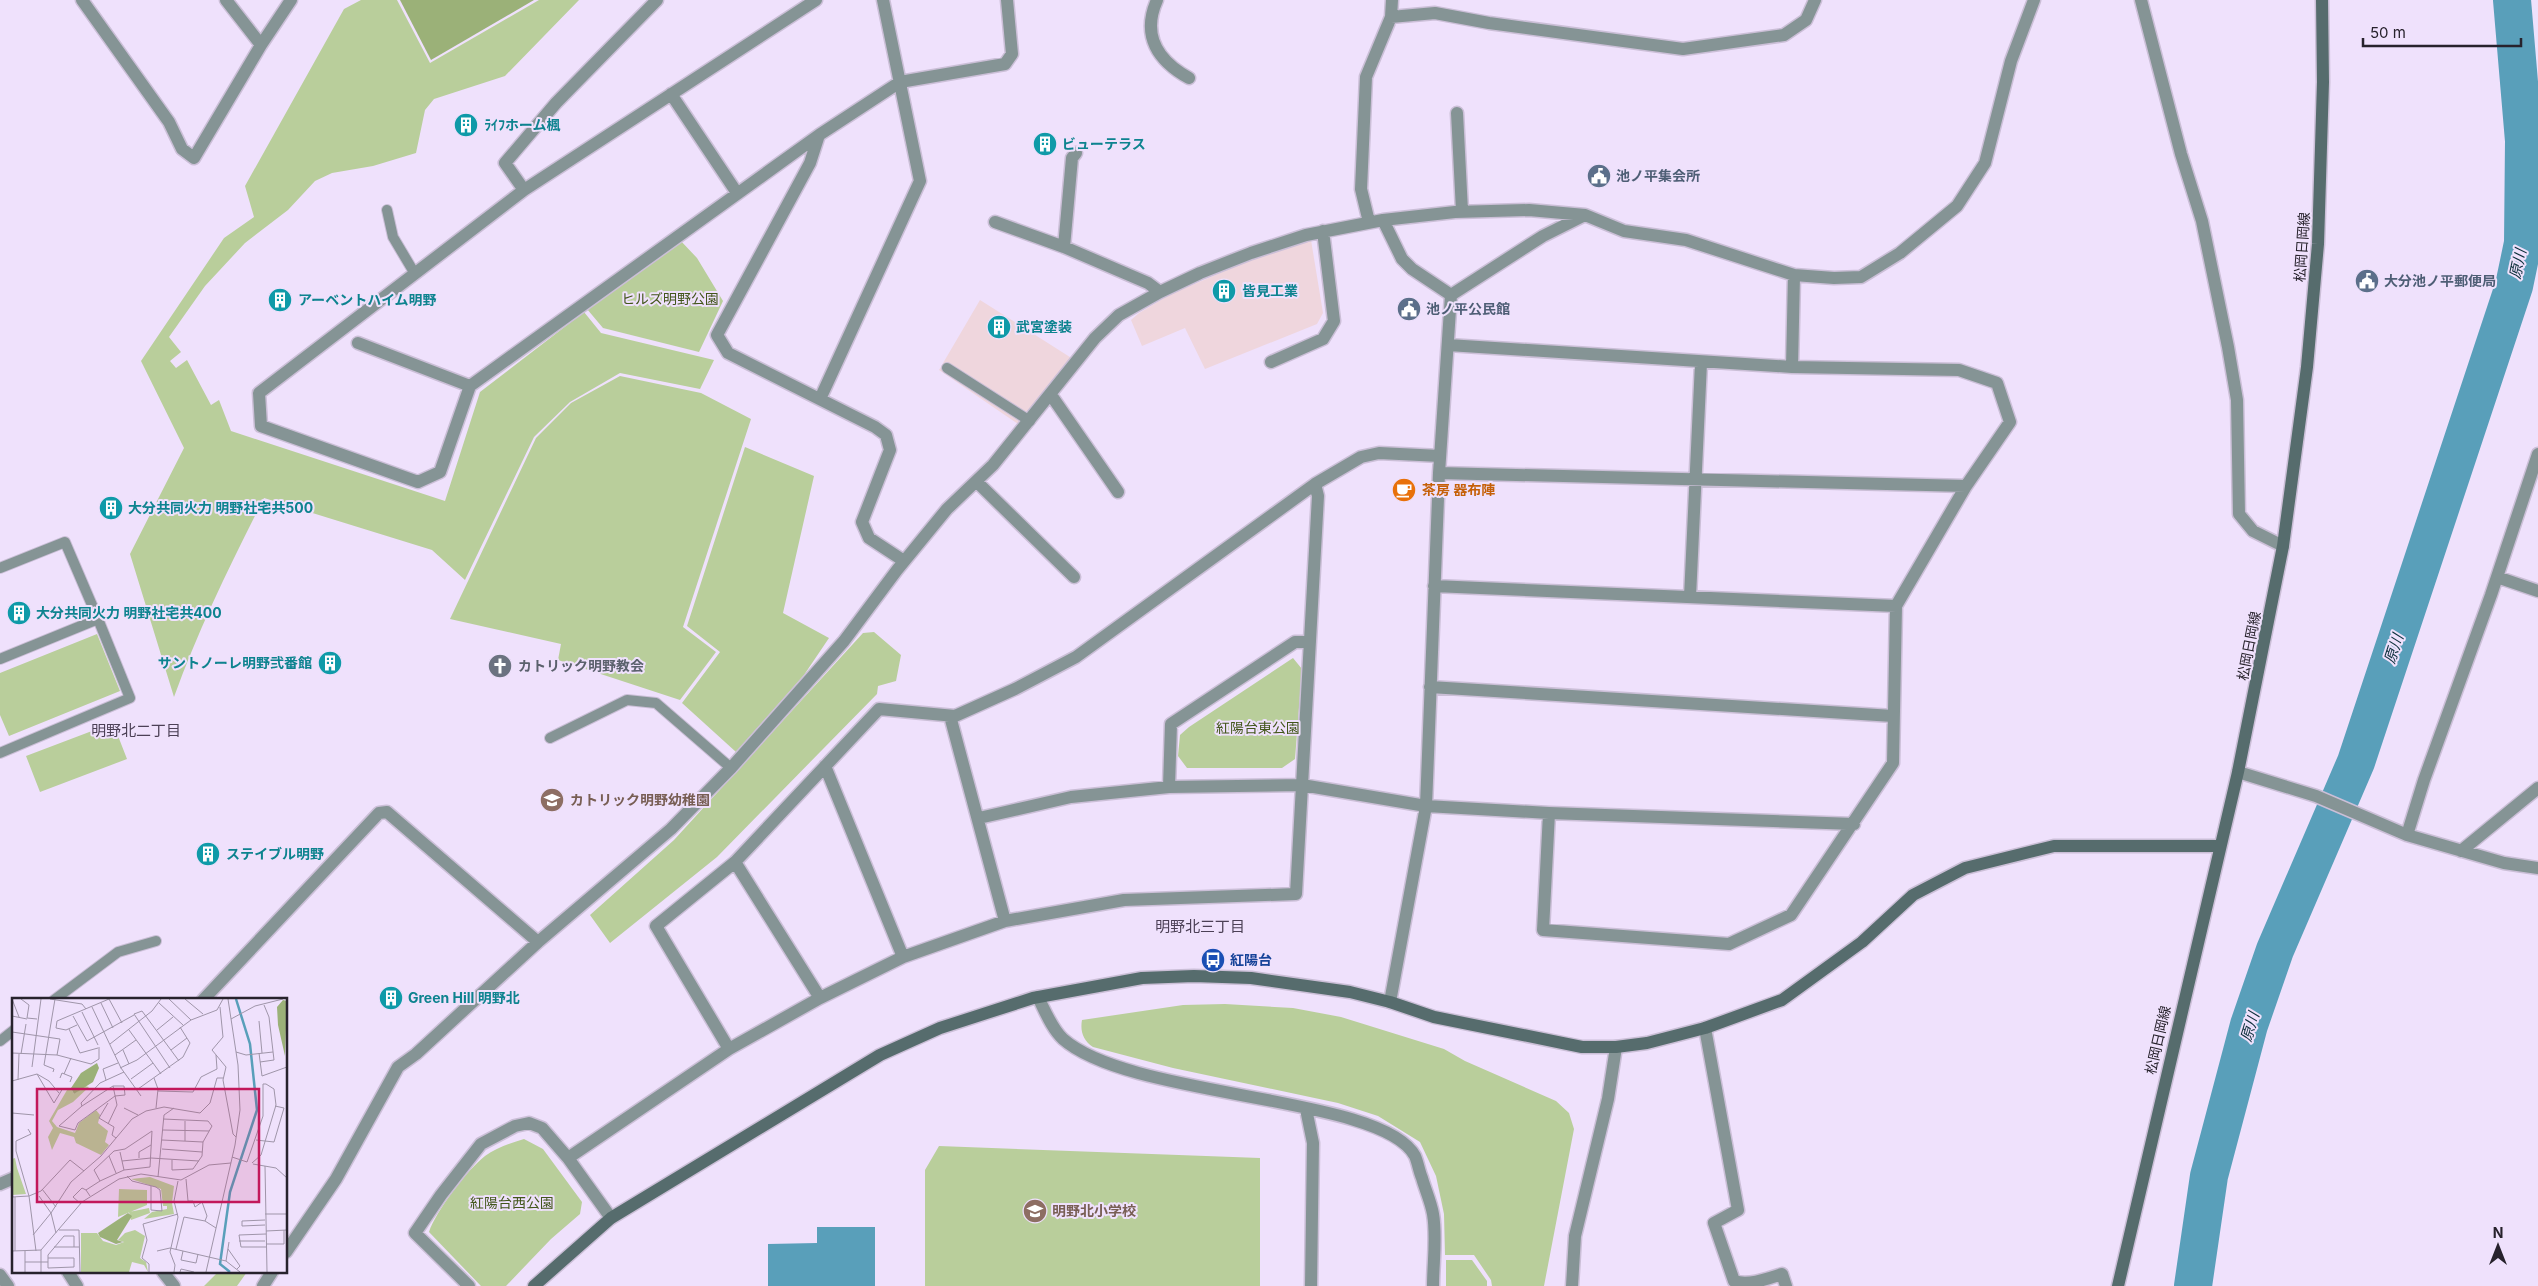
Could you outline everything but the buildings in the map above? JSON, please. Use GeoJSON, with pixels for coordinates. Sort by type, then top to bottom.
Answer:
{"type":"FeatureCollection","features":[{"type":"Feature","properties":{"kind":"street"},"geometry":{"type":"LineString","coordinates":[[82,0],[169,122],[182,149],[194,158],[261,45],[291,0]]}},
{"type":"Feature","properties":{"kind":"street"},"geometry":{"type":"LineString","coordinates":[[226,0],[261,45]]}},
{"type":"Feature","properties":{"kind":"street"},"geometry":{"type":"LineString","coordinates":[[524,190],[505,163],[556,103],[657,0]]}},
{"type":"Feature","properties":{"kind":"street"},"geometry":{"type":"LineString","coordinates":[[816,0],[524,190],[259,393],[261,426],[418,482],[440,472],[470,386],[737,193],[819,135],[900,82],[1005,64],[1012,54],[1007,0]]}},
{"type":"Feature","properties":{"kind":"street"},"geometry":{"type":"LineString","coordinates":[[820,399],[920,180],[883,0]]}},
{"type":"Feature","properties":{"kind":"street"},"geometry":{"type":"LineString","coordinates":[[1158,0],[1151,28],[1158,55],[1172,68],[1189,78]]}},
{"type":"Feature","properties":{"kind":"street"},"geometry":{"type":"LineString","coordinates":[[1369,222],[1361,189],[1366,77],[1391,18],[1392,0]]}},
{"type":"Feature","properties":{"kind":"street"},"geometry":{"type":"LineString","coordinates":[[1391,18],[1435,13],[1488,23],[1683,49],[1784,35],[1806,20],[1815,0]]}},
{"type":"Feature","properties":{"kind":"street"},"geometry":{"type":"LineString","coordinates":[[288,1249],[336,1179],[398,1067],[416,1054],[538,942],[671,829],[731,768],[844,641],[904,561],[947,509],[977,482],[1050,396],[1095,338],[1119,315],[1160,292],[1251,253],[1323,231],[1382,220],[1462,211],[1529,210],[1585,215],[1624,231],[1686,240],[1794,275],[1834,278],[1862,277],[1900,253],[1957,206],[1985,163],[2011,61],[2034,0]]}},
{"type":"Feature","properties":{"kind":"street"},"geometry":{"type":"LineString","coordinates":[[2141,0],[2181,154],[2202,221],[2228,347],[2237,400],[2239,514],[2253,531],[2283,546]]}},
{"type":"Feature","properties":{"kind":"street","name":"松岡日岡線"},"geometry":{"type":"LineString","coordinates":[[2118,1286],[2238,772],[2283,546],[2307,367],[2318,244],[2323,82],[2322,0]]}},
{"type":"Feature","properties":{"kind":"street"},"geometry":{"type":"LineString","coordinates":[[671,94],[737,193]]}},
{"type":"Feature","properties":{"kind":"street"},"geometry":{"type":"LineString","coordinates":[[1458,113],[1462,211]]}},
{"type":"Feature","properties":{"kind":"street"},"geometry":{"type":"LineString","coordinates":[[819,135],[810,164],[717,335],[728,353],[876,427],[886,435],[890,450],[862,522],[869,538],[904,561]]}},
{"type":"Feature","properties":{"kind":"street"},"geometry":{"type":"LineString","coordinates":[[1064,247],[1072,158],[1076,153]]}},
{"type":"Feature","properties":{"kind":"street"},"geometry":{"type":"LineString","coordinates":[[1451,295],[1543,236],[1585,215]]}},
{"type":"Feature","properties":{"kind":"street"},"geometry":{"type":"LineString","coordinates":[[1382,220],[1402,258],[1412,269],[1451,295]]}},
{"type":"Feature","properties":{"kind":"street"},"geometry":{"type":"LineString","coordinates":[[995,222],[1064,247],[1148,283],[1160,292]]}},
{"type":"Feature","properties":{"kind":"street"},"geometry":{"type":"LineString","coordinates":[[1271,362],[1323,339],[1334,321],[1323,231]]}},
{"type":"Feature","properties":{"kind":"street"},"geometry":{"type":"LineString","coordinates":[[1792,367],[1794,275]]}},
{"type":"Feature","properties":{"kind":"street"},"geometry":{"type":"LineString","coordinates":[[1390,1002],[1426,806],[1439,473],[1451,295]]}},
{"type":"Feature","properties":{"kind":"street"},"geometry":{"type":"LineString","coordinates":[[358,343],[470,386]]}},
{"type":"Feature","properties":{"kind":"street"},"geometry":{"type":"LineString","coordinates":[[1448,345],[1701,363],[1792,367],[1959,370],[1997,383],[2010,422],[1966,486],[1896,606],[1893,763],[1854,824],[1791,915],[1730,944],[1543,930],[1549,813]]}},
{"type":"Feature","properties":{"kind":"street"},"geometry":{"type":"LineString","coordinates":[[1690,597],[1701,363]]}},
{"type":"Feature","properties":{"kind":"street"},"geometry":{"type":"LineString","coordinates":[[1050,396],[1118,492]]}},
{"type":"Feature","properties":{"kind":"street"},"geometry":{"type":"LineString","coordinates":[[729,1049],[656,926],[735,862],[879,709],[955,716],[1015,689],[1076,657],[1316,484],[1362,457],[1379,453],[1440,456]]}},
{"type":"Feature","properties":{"kind":"street"},"geometry":{"type":"LineString","coordinates":[[2407,835],[2424,780],[2497,577],[2538,454]]}},
{"type":"Feature","properties":{"kind":"street"},"geometry":{"type":"LineString","coordinates":[[1439,473],[1966,486]]}},
{"type":"Feature","properties":{"kind":"street"},"geometry":{"type":"LineString","coordinates":[[977,482],[1074,577]]}},
{"type":"Feature","properties":{"kind":"street"},"geometry":{"type":"LineString","coordinates":[[568,1158],[729,1049],[820,998],[903,957],[1005,921],[1124,900],[1296,894],[1318,496],[1316,484]]}},
{"type":"Feature","properties":{"kind":"street"},"geometry":{"type":"LineString","coordinates":[[2497,577],[2538,590]]}},
{"type":"Feature","properties":{"kind":"street"},"geometry":{"type":"LineString","coordinates":[[1434,586],[1896,606]]}},
{"type":"Feature","properties":{"kind":"street"},"geometry":{"type":"LineString","coordinates":[[1169,787],[1171,724],[1295,642],[1310,642]]}},
{"type":"Feature","properties":{"kind":"street"},"geometry":{"type":"LineString","coordinates":[[1430,687],[1893,716]]}},
{"type":"Feature","properties":{"kind":"street"},"geometry":{"type":"LineString","coordinates":[[950,716],[979,818],[1005,921]]}},
{"type":"Feature","properties":{"kind":"street"},"geometry":{"type":"LineString","coordinates":[[825,766],[903,957]]}},
{"type":"Feature","properties":{"kind":"street"},"geometry":{"type":"LineString","coordinates":[[2238,772],[2316,796],[2407,835],[2504,863],[2538,868]]}},
{"type":"Feature","properties":{"kind":"street"},"geometry":{"type":"LineString","coordinates":[[979,818],[1071,797],[1169,787],[1302,785],[1426,806],[1549,813],[1854,824]]}},
{"type":"Feature","properties":{"kind":"street"},"geometry":{"type":"LineString","coordinates":[[2461,851],[2538,788]]}},
{"type":"Feature","properties":{"kind":"street"},"geometry":{"type":"LineString","coordinates":[[205,998],[379,813],[387,812],[538,942]]}},
{"type":"Feature","properties":{"kind":"street"},"geometry":{"type":"LineString","coordinates":[[534,1286],[610,1218],[880,1055],[940,1028],[1038,997],[1142,978],[1194,976],[1251,978],[1306,984],[1390,1002],[1434,1017],[1551,1042],[1582,1047],[1647,1043],[1705,1028],[1782,1000],[1862,942],[1913,895],[1965,868],[2054,846],[2220,846]]}},
{"type":"Feature","properties":{"kind":"street"},"geometry":{"type":"LineString","coordinates":[[735,862],[820,998]]}},
{"type":"Feature","properties":{"kind":"street"},"geometry":{"type":"LineString","coordinates":[[1038,997],[1062,1039],[1085,1054],[1142,1074],[1368,1124],[1399,1141],[1414,1155],[1433,1214],[1433,1286]]}},
{"type":"Feature","properties":{"kind":"street"},"geometry":{"type":"LineString","coordinates":[[1705,1028],[1738,1210],[1714,1223],[1726,1263],[1734,1281],[1740,1284],[1748,1285],[1782,1274],[1786,1286]]}},
{"type":"Feature","properties":{"kind":"street"},"geometry":{"type":"LineString","coordinates":[[1572,1286],[1575,1236],[1608,1099],[1616,1046]]}},
{"type":"Feature","properties":{"kind":"street"},"geometry":{"type":"LineString","coordinates":[[1306,1109],[1313,1143],[1311,1286]]}},
{"type":"Feature","properties":{"kind":"street"},"geometry":{"type":"LineString","coordinates":[[469,1286],[415,1233],[481,1144],[515,1126],[529,1123],[542,1128],[568,1158],[610,1218]]}},
{"type":"Feature","properties":{"kind":"street"},"geometry":{"type":"LineString","coordinates":[[0,1184],[12,1179]]}},
{"type":"Feature","properties":{"kind":"street"},"geometry":{"type":"LineString","coordinates":[[69,1274],[78,1286]]}},
{"type":"Feature","properties":{"kind":"street"},"geometry":{"type":"LineString","coordinates":[[165,1274],[174,1286]]}},
{"type":"Feature","properties":{"kind":"street"},"geometry":{"type":"LineString","coordinates":[[263,1286],[271,1274]]}},
{"type":"Feature","properties":{"kind":"street"},"geometry":{"type":"LineString","coordinates":[[0,1275],[8,1286]]}},
{"type":"Feature","properties":{"kind":"lane"},"geometry":{"type":"LineString","coordinates":[[386,210],[393,237],[415,274]]}},
{"type":"Feature","properties":{"kind":"lane"},"geometry":{"type":"LineString","coordinates":[[948,368],[1030,420]]}},
{"type":"Feature","properties":{"kind":"lane"},"geometry":{"type":"LineString","coordinates":[[0,568],[64,542],[130,698],[0,753]]}},
{"type":"Feature","properties":{"kind":"lane"},"geometry":{"type":"LineString","coordinates":[[0,659],[98,619]]}},
{"type":"Feature","properties":{"kind":"lane"},"geometry":{"type":"LineString","coordinates":[[550,738],[627,700],[656,703],[731,768]]}},
{"type":"Feature","properties":{"kind":"lane"},"geometry":{"type":"LineString","coordinates":[[57,998],[118,952],[156,941]]}},
{"type":"Feature","properties":{"kind":"lane"},"geometry":{"type":"LineString","coordinates":[[0,1041],[12,1032]]}},
{"type":"Feature","properties":{"kind":"shaded area"},"geometry":{"type":"Polygon","coordinates":[[[1311,240],[1323,313],[1317,324],[1205,369],[1185,328],[1142,346],[1131,320],[1139,313],[1171,294],[1267,253],[1311,240]]]}},
{"type":"Feature","properties":{"kind":"shaded area"},"geometry":{"type":"Polygon","coordinates":[[[980,300],[1073,359],[1018,424],[939,370],[980,300]]]}},
{"type":"Feature","properties":{"kind":"green space"},"geometry":{"type":"Polygon","coordinates":[[[361,0],[397,0],[430,63],[539,0],[579,0],[505,76],[434,99],[425,110],[416,153],[373,166],[332,173],[315,181],[288,210],[245,243],[205,286],[169,337],[181,352],[170,361],[176,368],[187,360],[211,405],[219,400],[231,431],[445,501],[480,392],[584,312],[601,333],[714,360],[700,389],[620,373],[570,402],[534,437],[465,580],[432,550],[264,498],[216,596],[174,697],[130,554],[184,448],[141,361],[224,238],[254,217],[245,186],[344,9],[361,0]]]}},
{"type":"Feature","properties":{"kind":"green space"},"geometry":{"type":"Polygon","coordinates":[[[400,0],[534,0],[431,60],[400,0]]]}},
{"type":"Feature","properties":{"kind":"green space","name":"ヒルズ明野公園"},"geometry":{"type":"Polygon","coordinates":[[[679,239],[697,258],[723,301],[699,352],[603,328],[587,309],[679,239]]]}},
{"type":"Feature","properties":{"kind":"green space"},"geometry":{"type":"Polygon","coordinates":[[[620,376],[701,393],[751,419],[683,627],[716,652],[680,700],[558,660],[561,644],[450,619],[536,438],[571,403],[620,376]]]}},
{"type":"Feature","properties":{"kind":"green space"},"geometry":{"type":"Polygon","coordinates":[[[745,447],[814,476],[783,613],[829,638],[804,675],[736,752],[682,703],[720,652],[687,626],[745,447]]]}},
{"type":"Feature","properties":{"kind":"green space"},"geometry":{"type":"Polygon","coordinates":[[[874,632],[901,655],[896,681],[878,686],[877,694],[717,857],[610,943],[590,915],[674,840],[863,633],[874,632]]]}},
{"type":"Feature","properties":{"kind":"green space"},"geometry":{"type":"Polygon","coordinates":[[[97,634],[120,691],[9,736],[0,715],[0,673],[97,634]]]}},
{"type":"Feature","properties":{"kind":"green space","name":"紅陽台東公園"},"geometry":{"type":"Polygon","coordinates":[[[1293,658],[1302,669],[1295,759],[1282,768],[1187,768],[1178,756],[1180,735],[1189,727],[1293,658]]]}},
{"type":"Feature","properties":{"kind":"green space"},"geometry":{"type":"Polygon","coordinates":[[[113,723],[127,759],[40,792],[26,756],[113,723]]]}},
{"type":"Feature","properties":{"kind":"green space"},"geometry":{"type":"Polygon","coordinates":[[[1225,1004],[1293,1008],[1341,1017],[1444,1049],[1465,1061],[1556,1101],[1569,1113],[1574,1129],[1544,1286],[1492,1286],[1491,1280],[1474,1255],[1445,1255],[1444,1214],[1436,1176],[1420,1142],[1378,1116],[1338,1103],[1173,1068],[1093,1047],[1085,1038],[1081,1028],[1082,1020],[1183,1005],[1225,1004]]]}},
{"type":"Feature","properties":{"kind":"green space","name":"紅陽台西公園"},"geometry":{"type":"Polygon","coordinates":[[[524,1139],[543,1149],[582,1202],[580,1214],[551,1239],[506,1286],[481,1286],[429,1232],[445,1202],[478,1162],[494,1151],[524,1139]]]}},
{"type":"Feature","properties":{"kind":"green space"},"geometry":{"type":"Polygon","coordinates":[[[939,1146],[1260,1158],[1260,1286],[925,1286],[925,1170],[939,1146]]]}},
{"type":"Feature","properties":{"kind":"green space"},"geometry":{"type":"Polygon","coordinates":[[[1446,1260],[1472,1260],[1487,1281],[1487,1286],[1446,1286],[1446,1260]]]}},
{"type":"Feature","properties":{"kind":"green space"},"geometry":{"type":"Polygon","coordinates":[[[216,1274],[246,1274],[237,1286],[204,1286],[216,1274]]]}},
{"type":"Feature","properties":{"kind":"water"},"geometry":{"type":"Polygon","coordinates":[[[817,1227],[875,1227],[875,1286],[768,1286],[768,1244],[817,1243],[817,1227]]]}},
{"type":"Feature","properties":{"kind":"waterway","name":"原川"},"geometry":{"type":"LineString","coordinates":[[2193,1286],[2209,1176],[2249,1025],[2275,950],[2356,762],[2514,286],[2523,243],[2524,141],[2512,0]]}},
{"type":"Feature","properties":{"kind":"place","name":"ﾗｲﾌホーム楓"},"geometry":{"type":"Point","coordinates":[466,125]}},
{"type":"Feature","properties":{"kind":"place","name":"ビューテラス"},"geometry":{"type":"Point","coordinates":[1045,144]}},
{"type":"Feature","properties":{"kind":"place","name":"池ノ平集会所"},"geometry":{"type":"Point","coordinates":[1599,176]}},
{"type":"Feature","properties":{"kind":"place","name":"大分池ノ平郵便局"},"geometry":{"type":"Point","coordinates":[2367,281]}},
{"type":"Feature","properties":{"kind":"place","name":"皆見工業"},"geometry":{"type":"Point","coordinates":[1224,291]}},
{"type":"Feature","properties":{"kind":"place","name":"アーベントハイム明野"},"geometry":{"type":"Point","coordinates":[280,300]}},
{"type":"Feature","properties":{"kind":"place","name":"池ノ平公民館"},"geometry":{"type":"Point","coordinates":[1409,309]}},
{"type":"Feature","properties":{"kind":"place","name":"武宮塗装"},"geometry":{"type":"Point","coordinates":[999,327]}},
{"type":"Feature","properties":{"kind":"place","name":"茶房 器布陣"},"geometry":{"type":"Point","coordinates":[1404,490]}},
{"type":"Feature","properties":{"kind":"place","name":"大分共同火力 明野社宅共500"},"geometry":{"type":"Point","coordinates":[111,508]}},
{"type":"Feature","properties":{"kind":"place","name":"大分共同火力 明野社宅共400"},"geometry":{"type":"Point","coordinates":[19,613]}},
{"type":"Feature","properties":{"kind":"place","name":"サントノーレ明野弐番館"},"geometry":{"type":"Point","coordinates":[330,663]}},
{"type":"Feature","properties":{"kind":"place","name":"カトリック明野教会"},"geometry":{"type":"Point","coordinates":[500,666]}},
{"type":"Feature","properties":{"kind":"place","name":"カトリック明野幼稚園"},"geometry":{"type":"Point","coordinates":[552,800]}},
{"type":"Feature","properties":{"kind":"place","name":"ステイブル明野"},"geometry":{"type":"Point","coordinates":[208,854]}},
{"type":"Feature","properties":{"kind":"place","name":"紅陽台"},"geometry":{"type":"Point","coordinates":[1213,960]}},
{"type":"Feature","properties":{"kind":"place","name":"Green Hill 明野北"},"geometry":{"type":"Point","coordinates":[391,998]}},
{"type":"Feature","properties":{"kind":"place","name":"明野北小学校"},"geometry":{"type":"Point","coordinates":[1035,1211]}},
{"type":"Feature","properties":{"kind":"district","name":"明野北二丁目"},"geometry":{"type":"Point","coordinates":[136,731]}},
{"type":"Feature","properties":{"kind":"district","name":"明野北三丁目"},"geometry":{"type":"Point","coordinates":[1200,927]}}]}
